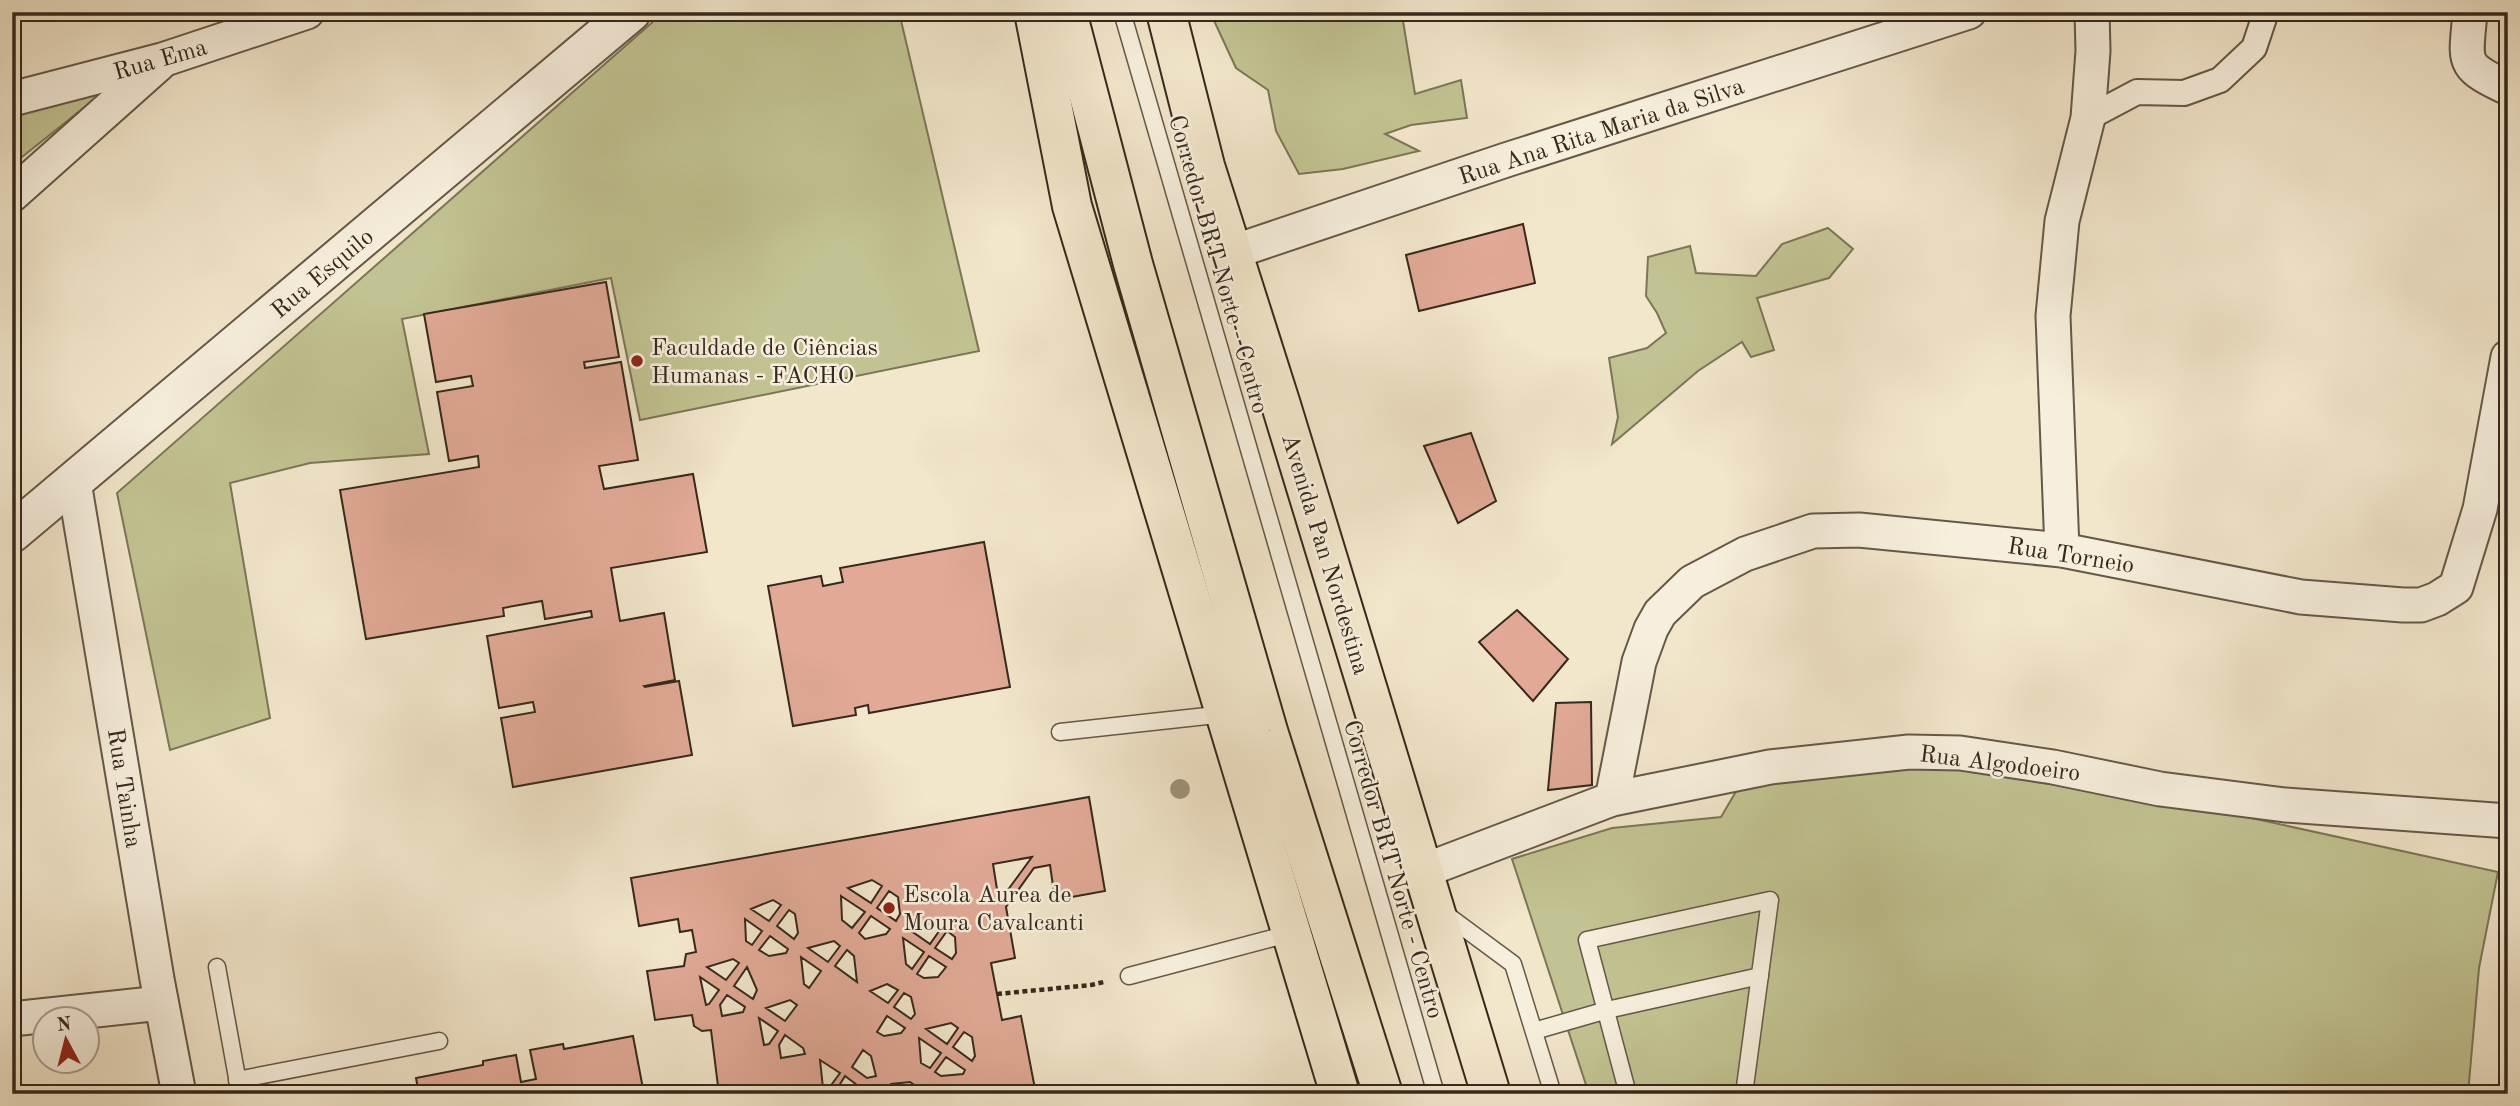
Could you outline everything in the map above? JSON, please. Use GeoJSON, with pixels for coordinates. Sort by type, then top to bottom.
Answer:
{"type":"FeatureCollection","features":[{"type":"Feature","properties":{"kind":"highway"},"geometry":{"type":"LineString","coordinates":[[1034,12],[1072,206],[1340,1094]]}},
{"type":"Feature","properties":{"kind":"highway"},"geometry":{"type":"LineString","coordinates":[[1067,12],[1133,264],[1257,691],[1382,1094]]}},
{"type":"Feature","properties":{"kind":"highway","name":"Avenida Pan Nordestina"},"geometry":{"type":"LineString","coordinates":[[1166,12],[1205,166],[1491,1094]]}},
{"type":"Feature","properties":{"kind":"street","name":"Rua Ema"},"geometry":{"type":"LineString","coordinates":[[12,99],[162,60],[307,12]]}},
{"type":"Feature","properties":{"kind":"street","name":"Rua Esquilo"},"geometry":{"type":"LineString","coordinates":[[12,533],[631,12]]}},
{"type":"Feature","properties":{"kind":"street","name":"Rua Ana Rita Maria da Silva"},"geometry":{"type":"LineString","coordinates":[[1233,252],[1506,160],[1969,12]]}},
{"type":"Feature","properties":{"kind":"street"},"geometry":{"type":"LineString","coordinates":[[2062,550],[2053,316],[2062,222],[2088,118],[2093,51],[2092,12]]}},
{"type":"Feature","properties":{"kind":"street"},"geometry":{"type":"LineString","coordinates":[[2088,118],[2137,92],[2184,93],[2220,80],[2254,48],[2266,12]]}},
{"type":"Feature","properties":{"kind":"street"},"geometry":{"type":"LineString","coordinates":[[2470,12],[2466,55],[2470,66],[2480,75],[2508,88]]}},
{"type":"Feature","properties":{"kind":"street"},"geometry":{"type":"LineString","coordinates":[[12,195],[162,60]]}},
{"type":"Feature","properties":{"kind":"street","name":"Rua Torneio"},"geometry":{"type":"LineString","coordinates":[[1612,799],[1639,662],[1660,612],[1692,582],[1745,554],[1813,531],[1829,529],[2062,550],[2301,597],[2403,605],[2421,605],[2437,599],[2455,587],[2480,509],[2508,356]]}},
{"type":"Feature","properties":{"kind":"street","name":"Rua Tainha"},"geometry":{"type":"LineString","coordinates":[[74,482],[161,1003],[179,1094]]}},
{"type":"Feature","properties":{"kind":"street","name":"Rua Algodoeiro"},"geometry":{"type":"LineString","coordinates":[[1428,888],[1612,799],[1770,768],[1909,752],[1960,753],[2053,767],[2160,789],[2286,805],[2508,821]]}},
{"type":"Feature","properties":{"kind":"street"},"geometry":{"type":"LineString","coordinates":[[12,1019],[161,1003]]}},
{"type":"Feature","properties":{"kind":"lane","name":"Corredor BRT Norte - Centro"},"geometry":{"type":"LineString","coordinates":[[1122,12],[1436,1094]]}},
{"type":"Feature","properties":{"kind":"lane"},"geometry":{"type":"LineString","coordinates":[[1060,732],[1225,714]]}},
{"type":"Feature","properties":{"kind":"lane"},"geometry":{"type":"LineString","coordinates":[[1428,888],[1513,964],[1553,1094]]}},
{"type":"Feature","properties":{"kind":"lane"},"geometry":{"type":"LineString","coordinates":[[1628,1094],[1587,940],[1770,900],[1744,1094]]}},
{"type":"Feature","properties":{"kind":"lane"},"geometry":{"type":"LineString","coordinates":[[1129,976],[1292,933]]}},
{"type":"Feature","properties":{"kind":"lane"},"geometry":{"type":"LineString","coordinates":[[217,967],[238,1087],[439,1041]]}},
{"type":"Feature","properties":{"kind":"lane"},"geometry":{"type":"LineString","coordinates":[[1534,1031],[1606,1010],[1760,976]]}},
{"type":"Feature","properties":{"kind":"path"},"geometry":{"type":"LineString","coordinates":[[997,994],[1091,985],[1129,976]]}},
{"type":"Feature","properties":{"kind":"green space"},"geometry":{"type":"Polygon","coordinates":[[[664,12],[899,12],[979,351],[640,420],[611,278],[402,319],[429,454],[310,463],[230,483],[270,718],[170,750],[117,493],[664,12]]]}},
{"type":"Feature","properties":{"kind":"green space"},"geometry":{"type":"Polygon","coordinates":[[[1210,12],[1421,12],[1403,21],[1415,94],[1461,80],[1467,118],[1411,125],[1385,134],[1419,151],[1343,169],[1299,174],[1276,131],[1268,90],[1236,68],[1210,12]]]}},
{"type":"Feature","properties":{"kind":"green space"},"geometry":{"type":"Polygon","coordinates":[[[121,78],[12,165],[12,108],[121,78]]]}},
{"type":"Feature","properties":{"kind":"green space"},"geometry":{"type":"Polygon","coordinates":[[[1828,228],[1853,249],[1829,278],[1757,298],[1774,350],[1751,357],[1742,342],[1698,371],[1612,444],[1618,417],[1609,358],[1647,348],[1666,333],[1646,296],[1648,257],[1690,246],[1696,273],[1756,276],[1782,244],[1828,228]]]}},
{"type":"Feature","properties":{"kind":"green space"},"geometry":{"type":"Polygon","coordinates":[[[1910,762],[2210,809],[2498,872],[2479,968],[2468,1094],[1589,1094],[1512,859],[1612,828],[1721,817],[1741,783],[1910,762]]]}},
{"type":"Feature","properties":{"kind":"building"},"geometry":{"type":"Polygon","coordinates":[[[1523,224],[1535,283],[1419,311],[1406,255],[1523,224]]]}},
{"type":"Feature","properties":{"kind":"building"},"geometry":{"type":"Polygon","coordinates":[[[606,282],[619,357],[584,362],[585,368],[621,362],[638,460],[599,466],[604,489],[693,474],[707,552],[611,568],[620,621],[664,613],[675,680],[644,686],[679,681],[692,755],[513,787],[501,718],[535,712],[533,702],[499,708],[487,636],[592,617],[591,611],[545,619],[542,601],[503,608],[504,616],[366,639],[340,490],[479,467],[478,456],[449,461],[437,392],[473,386],[471,376],[436,382],[424,314],[606,282]]]}},
{"type":"Feature","properties":{"kind":"building"},"geometry":{"type":"Polygon","coordinates":[[[1471,433],[1496,501],[1458,523],[1424,446],[1471,433]]]}},
{"type":"Feature","properties":{"kind":"building"},"geometry":{"type":"Polygon","coordinates":[[[984,542],[1010,687],[869,713],[868,705],[855,708],[856,715],[793,726],[768,586],[821,576],[823,586],[843,582],[840,568],[984,542]]]}},
{"type":"Feature","properties":{"kind":"building"},"geometry":{"type":"Polygon","coordinates":[[[1517,610],[1568,659],[1533,701],[1479,642],[1517,610]]]}},
{"type":"Feature","properties":{"kind":"building"},"geometry":{"type":"Polygon","coordinates":[[[1591,702],[1592,785],[1548,790],[1556,703],[1591,702]]]}},
{"type":"Feature","properties":{"kind":"building"},"geometry":{"type":"Polygon","coordinates":[[[1089,797],[1105,891],[1055,900],[1050,865],[1034,868],[1006,907],[1015,958],[991,963],[1002,1020],[1021,1016],[1036,1094],[927,1094],[910,1082],[891,1084],[885,1094],[862,1094],[861,1088],[845,1076],[837,1094],[719,1094],[711,1030],[702,1031],[694,1026],[692,1015],[655,1020],[647,971],[684,966],[686,954],[696,952],[692,930],[680,932],[678,919],[639,926],[631,878],[1089,797]],[[1032,857],[993,864],[999,902],[1032,857]],[[872,880],[848,888],[871,903],[882,886],[872,880]],[[889,891],[877,908],[896,921],[900,914],[898,897],[889,891]],[[841,896],[842,920],[852,928],[865,912],[841,896]],[[773,900],[751,909],[769,921],[781,905],[773,900]],[[789,910],[777,926],[794,939],[798,933],[795,914],[789,910]],[[871,916],[859,933],[865,939],[886,934],[890,929],[871,916]],[[745,919],[746,941],[752,945],[762,931],[745,919]],[[915,924],[910,930],[930,944],[942,927],[938,924],[915,924]],[[947,931],[935,948],[952,959],[956,953],[955,937],[947,931]],[[770,936],[759,950],[769,956],[786,953],[788,949],[770,936]],[[903,938],[906,964],[912,969],[924,952],[903,938]],[[834,941],[808,948],[828,962],[840,946],[834,941]],[[847,950],[835,966],[857,982],[854,956],[847,950]],[[929,956],[917,974],[924,978],[938,977],[946,967],[929,956]],[[801,957],[804,984],[809,988],[821,971],[801,957]],[[733,959],[707,967],[726,980],[739,963],[733,959]],[[747,967],[734,986],[753,999],[757,990],[747,967]],[[700,977],[706,1005],[719,990],[700,977]],[[887,984],[870,991],[888,1003],[898,990],[887,984]],[[904,993],[894,1007],[911,1019],[915,1014],[911,997],[904,993]],[[727,995],[720,1005],[722,1016],[743,1012],[745,1007],[727,995]],[[790,1000],[766,1008],[785,1021],[797,1005],[790,1000]],[[887,1016],[877,1032],[884,1036],[901,1033],[905,1028],[887,1016]],[[759,1018],[764,1045],[769,1044],[778,1031],[759,1018]],[[951,1023],[926,1029],[947,1044],[958,1028],[951,1023]],[[964,1032],[953,1047],[972,1061],[975,1056],[972,1037],[964,1032]],[[785,1035],[779,1045],[781,1058],[805,1054],[803,1048],[785,1035]],[[919,1038],[921,1063],[930,1068],[941,1053],[919,1038]],[[863,1050],[852,1067],[867,1078],[876,1076],[871,1056],[863,1050]],[[946,1057],[935,1072],[941,1076],[963,1074],[965,1070],[946,1057]],[[820,1060],[823,1088],[829,1088],[840,1073],[820,1060]]]}},
{"type":"Feature","properties":{"kind":"building"},"geometry":{"type":"Polygon","coordinates":[[[633,1036],[644,1094],[419,1094],[416,1078],[483,1065],[483,1061],[516,1055],[521,1082],[536,1079],[530,1050],[563,1044],[564,1049],[633,1036]]]}},
{"type":"Feature","properties":{"kind":"place","name":"Faculdade de Ciências Humanas - FACHO"},"geometry":{"type":"Point","coordinates":[637,361]}},
{"type":"Feature","properties":{"kind":"place","name":"Escola Aurea de Moura Cavalcanti"},"geometry":{"type":"Point","coordinates":[889,908]}}]}
